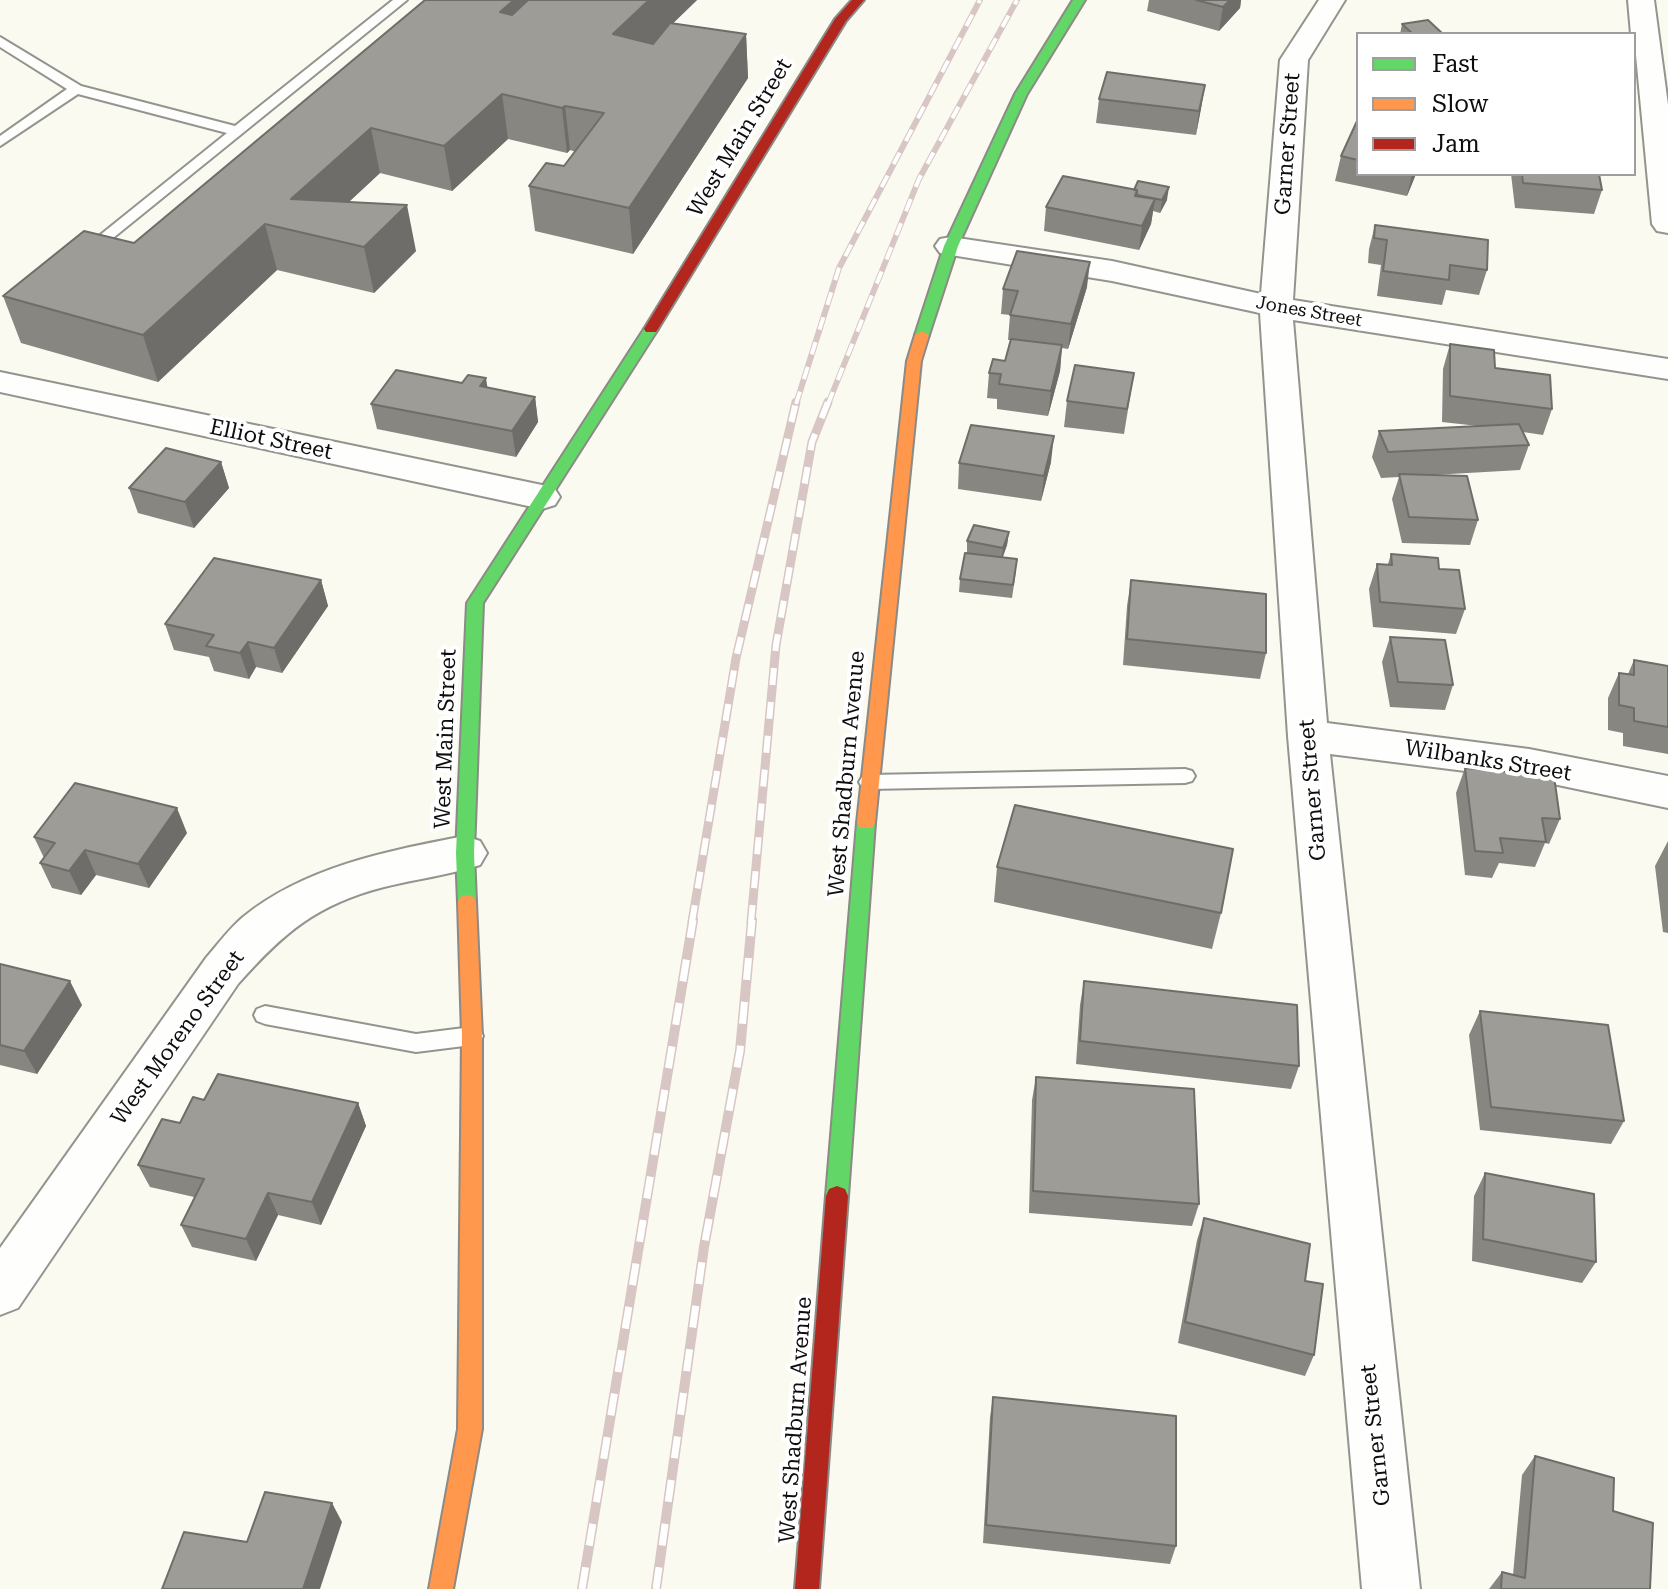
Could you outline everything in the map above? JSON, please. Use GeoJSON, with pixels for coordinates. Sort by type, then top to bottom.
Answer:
{"type":"FeatureCollection","features":[{"type":"Feature","properties":{"kind":"street","name":"West Main Street"},"geometry":{"type":"LineString","coordinates":[[441,1589],[470,1429],[472,1036],[465,853],[475,603],[666,306],[841,19],[858,0]]}},
{"type":"Feature","properties":{"kind":"street","name":"West Shadburn Avenue"},"geometry":{"type":"LineString","coordinates":[[807,1589],[869,782],[914,361],[951,246],[1021,94],[1079,0]]}},
{"type":"Feature","properties":{"kind":"street","name":"Garner Street"},"geometry":{"type":"LineString","coordinates":[[1332,0],[1294,60],[1276,307],[1308,736],[1391,1589]]}},
{"type":"Feature","properties":{"kind":"street"},"geometry":{"type":"LineString","coordinates":[[1641,0],[1668,224]]}},
{"type":"Feature","properties":{"kind":"street","name":"Jones Street"},"geometry":{"type":"LineString","coordinates":[[951,246],[1112,271],[1276,307],[1668,369]]}},
{"type":"Feature","properties":{"kind":"street","name":"Elliot Street"},"geometry":{"type":"LineString","coordinates":[[0,382],[542,497]]}},
{"type":"Feature","properties":{"kind":"street","name":"Wilbanks Street"},"geometry":{"type":"LineString","coordinates":[[1308,736],[1529,764],[1668,792]]}},
{"type":"Feature","properties":{"kind":"street","name":"West Moreno Street"},"geometry":{"type":"LineString","coordinates":[[0,1291],[222,971],[258,930],[307,896],[371,871],[465,853]]}},
{"type":"Feature","properties":{"kind":"lane"},"geometry":{"type":"LineString","coordinates":[[79,259],[401,0]]}},
{"type":"Feature","properties":{"kind":"lane"},"geometry":{"type":"LineString","coordinates":[[0,41],[76,89],[238,131]]}},
{"type":"Feature","properties":{"kind":"lane"},"geometry":{"type":"LineString","coordinates":[[0,142],[76,89]]}},
{"type":"Feature","properties":{"kind":"lane"},"geometry":{"type":"LineString","coordinates":[[869,782],[1185,776]]}},
{"type":"Feature","properties":{"kind":"lane"},"geometry":{"type":"LineString","coordinates":[[265,1015],[416,1043],[472,1036]]}},
{"type":"Feature","properties":{"kind":"building"},"geometry":{"type":"Polygon","coordinates":[[[425,0],[514,0],[500,12],[512,15],[528,0],[649,0],[613,34],[653,44],[670,23],[746,34],[629,208],[529,186],[546,163],[564,166],[604,113],[562,108],[502,94],[444,146],[371,128],[291,199],[407,205],[364,247],[265,224],[143,335],[3,296],[84,231],[134,243],[425,0]]]}},
{"type":"Feature","properties":{"kind":"building"},"geometry":{"type":"Polygon","coordinates":[[[1196,0],[1230,0],[1223,7],[1196,0]]]}},
{"type":"Feature","properties":{"kind":"building"},"geometry":{"type":"Polygon","coordinates":[[[1428,20],[1441,32],[1411,32],[1402,24],[1428,20]]]}},
{"type":"Feature","properties":{"kind":"building"},"geometry":{"type":"Polygon","coordinates":[[[1107,72],[1205,85],[1199,111],[1099,99],[1107,72]]]}},
{"type":"Feature","properties":{"kind":"building"},"geometry":{"type":"Polygon","coordinates":[[[1356,123],[1356,160],[1341,156],[1356,123]]]}},
{"type":"Feature","properties":{"kind":"building"},"geometry":{"type":"Polygon","coordinates":[[[1063,176],[1137,190],[1135,196],[1155,199],[1142,226],[1046,207],[1063,176]]]}},
{"type":"Feature","properties":{"kind":"building"},"geometry":{"type":"Polygon","coordinates":[[[1522,176],[1599,176],[1602,190],[1523,183],[1522,176]]]}},
{"type":"Feature","properties":{"kind":"building"},"geometry":{"type":"Polygon","coordinates":[[[1138,181],[1169,187],[1162,200],[1137,195],[1137,190],[1134,190],[1138,181]]]}},
{"type":"Feature","properties":{"kind":"building"},"geometry":{"type":"Polygon","coordinates":[[[1375,225],[1488,240],[1487,270],[1450,265],[1449,280],[1383,271],[1387,240],[1374,238],[1375,225]]]}},
{"type":"Feature","properties":{"kind":"building"},"geometry":{"type":"Polygon","coordinates":[[[1017,251],[1090,262],[1071,324],[1010,315],[1018,291],[1003,289],[1017,251]]]}},
{"type":"Feature","properties":{"kind":"building"},"geometry":{"type":"Polygon","coordinates":[[[1011,339],[1062,345],[1051,391],[999,384],[1001,374],[989,373],[993,359],[1005,361],[1011,339]]]}},
{"type":"Feature","properties":{"kind":"building"},"geometry":{"type":"Polygon","coordinates":[[[1450,344],[1494,350],[1495,368],[1550,375],[1552,409],[1450,396],[1450,344]]]}},
{"type":"Feature","properties":{"kind":"building"},"geometry":{"type":"Polygon","coordinates":[[[1075,365],[1134,373],[1127,409],[1067,401],[1075,365]]]}},
{"type":"Feature","properties":{"kind":"building"},"geometry":{"type":"Polygon","coordinates":[[[396,370],[462,383],[468,375],[486,378],[480,386],[535,397],[512,431],[371,404],[396,370]]]}},
{"type":"Feature","properties":{"kind":"building"},"geometry":{"type":"Polygon","coordinates":[[[1519,424],[1529,445],[1388,452],[1379,431],[1519,424]]]}},
{"type":"Feature","properties":{"kind":"building"},"geometry":{"type":"Polygon","coordinates":[[[971,425],[1054,436],[1044,476],[959,463],[971,425]]]}},
{"type":"Feature","properties":{"kind":"building"},"geometry":{"type":"Polygon","coordinates":[[[166,448],[221,462],[185,502],[129,488],[166,448]]]}},
{"type":"Feature","properties":{"kind":"building"},"geometry":{"type":"Polygon","coordinates":[[[1399,474],[1467,476],[1478,520],[1409,517],[1399,474]]]}},
{"type":"Feature","properties":{"kind":"building"},"geometry":{"type":"Polygon","coordinates":[[[974,525],[1009,532],[1003,548],[967,541],[974,525]]]}},
{"type":"Feature","properties":{"kind":"building"},"geometry":{"type":"Polygon","coordinates":[[[965,553],[1017,559],[1013,585],[960,579],[965,553]]]}},
{"type":"Feature","properties":{"kind":"building"},"geometry":{"type":"Polygon","coordinates":[[[1391,554],[1438,558],[1439,569],[1459,570],[1465,609],[1380,602],[1377,564],[1392,565],[1391,554]]]}},
{"type":"Feature","properties":{"kind":"building"},"geometry":{"type":"Polygon","coordinates":[[[214,558],[321,580],[274,648],[248,642],[240,653],[206,646],[214,635],[165,624],[214,558]]]}},
{"type":"Feature","properties":{"kind":"building"},"geometry":{"type":"Polygon","coordinates":[[[1131,580],[1266,594],[1266,653],[1127,639],[1131,580]]]}},
{"type":"Feature","properties":{"kind":"building"},"geometry":{"type":"Polygon","coordinates":[[[1390,637],[1445,640],[1453,685],[1398,682],[1390,637]]]}},
{"type":"Feature","properties":{"kind":"building"},"geometry":{"type":"Polygon","coordinates":[[[1634,660],[1668,666],[1668,727],[1634,721],[1634,708],[1619,705],[1619,673],[1634,675],[1634,660]]]}},
{"type":"Feature","properties":{"kind":"building"},"geometry":{"type":"Polygon","coordinates":[[[1465,768],[1554,776],[1560,819],[1542,818],[1546,842],[1500,838],[1503,853],[1475,851],[1465,768]]]}},
{"type":"Feature","properties":{"kind":"building"},"geometry":{"type":"Polygon","coordinates":[[[75,783],[177,808],[138,864],[85,850],[69,871],[40,863],[55,843],[34,837],[75,783]]]}},
{"type":"Feature","properties":{"kind":"building"},"geometry":{"type":"Polygon","coordinates":[[[1015,805],[1233,849],[1221,913],[997,867],[1015,805]]]}},
{"type":"Feature","properties":{"kind":"building"},"geometry":{"type":"Polygon","coordinates":[[[0,964],[70,981],[24,1051],[0,1045],[0,964]]]}},
{"type":"Feature","properties":{"kind":"building"},"geometry":{"type":"Polygon","coordinates":[[[1084,981],[1297,1005],[1299,1066],[1080,1041],[1084,981]]]}},
{"type":"Feature","properties":{"kind":"building"},"geometry":{"type":"Polygon","coordinates":[[[1480,1011],[1608,1025],[1624,1121],[1491,1107],[1480,1011]]]}},
{"type":"Feature","properties":{"kind":"building"},"geometry":{"type":"Polygon","coordinates":[[[218,1074],[358,1103],[312,1202],[268,1193],[246,1239],[181,1225],[204,1179],[138,1165],[162,1119],[180,1123],[193,1097],[204,1100],[218,1074]]]}},
{"type":"Feature","properties":{"kind":"building"},"geometry":{"type":"Polygon","coordinates":[[[1036,1077],[1194,1089],[1199,1204],[1033,1191],[1036,1077]]]}},
{"type":"Feature","properties":{"kind":"building"},"geometry":{"type":"Polygon","coordinates":[[[1485,1173],[1594,1194],[1596,1262],[1483,1239],[1485,1173]]]}},
{"type":"Feature","properties":{"kind":"building"},"geometry":{"type":"Polygon","coordinates":[[[1204,1218],[1310,1244],[1305,1281],[1323,1284],[1314,1355],[1185,1322],[1204,1218]]]}},
{"type":"Feature","properties":{"kind":"building"},"geometry":{"type":"Polygon","coordinates":[[[993,1397],[1176,1416],[1176,1546],[986,1525],[993,1397]]]}},
{"type":"Feature","properties":{"kind":"building"},"geometry":{"type":"Polygon","coordinates":[[[1535,1456],[1614,1478],[1613,1511],[1653,1523],[1650,1589],[1501,1589],[1502,1572],[1525,1578],[1535,1456]]]}},
{"type":"Feature","properties":{"kind":"building"},"geometry":{"type":"Polygon","coordinates":[[[265,1492],[332,1503],[303,1589],[162,1589],[184,1532],[247,1542],[265,1492]]]}},
{"type":"Feature","properties":{"kind":"railway"},"geometry":{"type":"LineString","coordinates":[[796,404],[839,268],[980,0]]}},
{"type":"Feature","properties":{"kind":"railway"},"geometry":{"type":"LineString","coordinates":[[828,404],[919,179],[1017,0]]}},
{"type":"Feature","properties":{"kind":"railway"},"geometry":{"type":"LineString","coordinates":[[692,922],[736,658],[796,402]]}},
{"type":"Feature","properties":{"kind":"railway"},"geometry":{"type":"LineString","coordinates":[[751,922],[776,645],[812,442],[828,402]]}},
{"type":"Feature","properties":{"kind":"railway"},"geometry":{"type":"LineString","coordinates":[[582,1589],[693,920]]}},
{"type":"Feature","properties":{"kind":"railway"},"geometry":{"type":"LineString","coordinates":[[656,1589],[704,1247],[740,1051],[752,920]]}},
{"type":"Feature","properties":{"kind":"traffic: fast"},"geometry":{"type":"LineString","coordinates":[[922,335],[951,246],[1021,94],[1079,0]]}},
{"type":"Feature","properties":{"kind":"traffic: fast"},"geometry":{"type":"LineString","coordinates":[[467,902],[465,853],[475,603],[651,329]]}},
{"type":"Feature","properties":{"kind":"traffic: fast"},"geometry":{"type":"LineString","coordinates":[[837,1196],[866,823]]}},
{"type":"Feature","properties":{"kind":"traffic: slow"},"geometry":{"type":"LineString","coordinates":[[866,823],[914,361],[922,335]]}},
{"type":"Feature","properties":{"kind":"traffic: slow"},"geometry":{"type":"LineString","coordinates":[[441,1589],[470,1429],[472,1036],[467,902]]}},
{"type":"Feature","properties":{"kind":"traffic: jam"},"geometry":{"type":"LineString","coordinates":[[651,329],[841,19],[858,0]]}},
{"type":"Feature","properties":{"kind":"traffic: jam"},"geometry":{"type":"LineString","coordinates":[[807,1589],[837,1196]]}}]}
